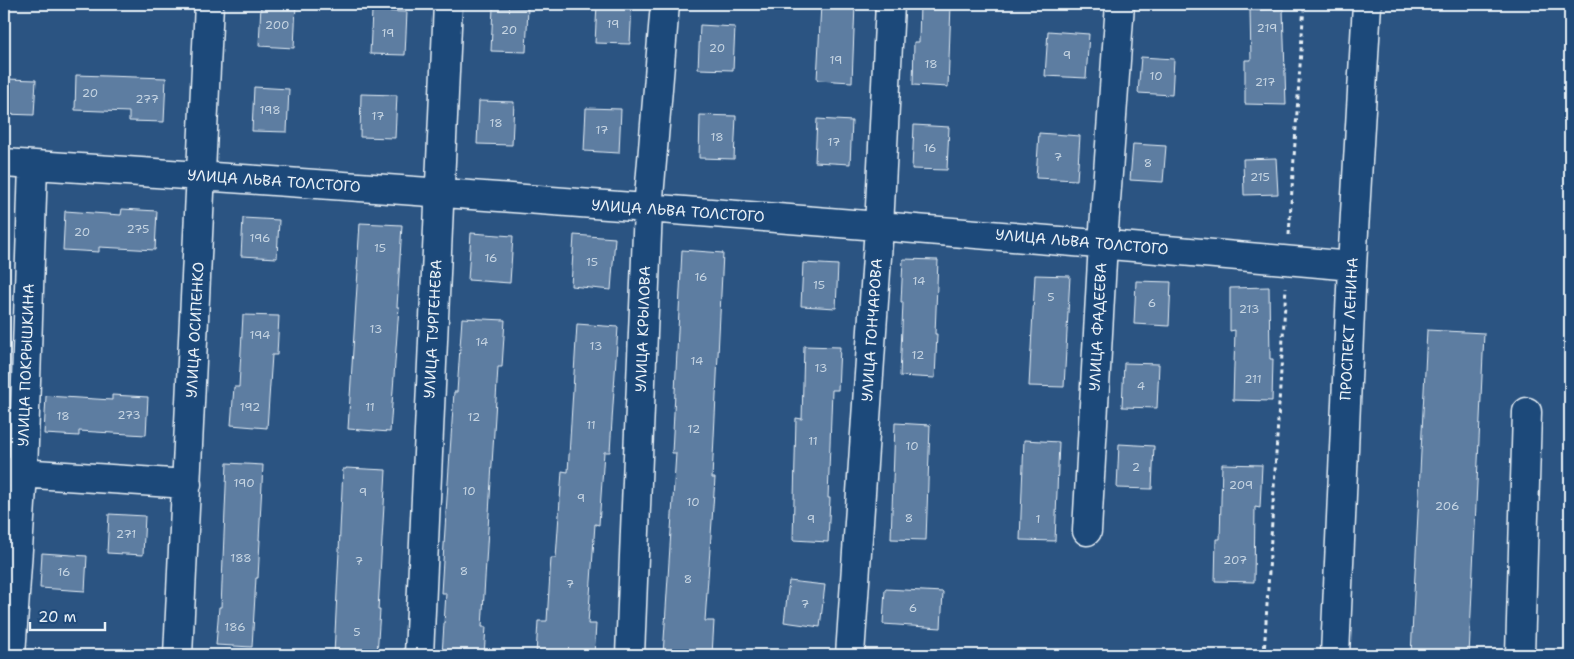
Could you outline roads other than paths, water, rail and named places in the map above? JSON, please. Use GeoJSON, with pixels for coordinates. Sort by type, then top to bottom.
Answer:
{"type":"FeatureCollection","features":[{"type":"Feature","properties":{"kind":"street","name":"УЛИЦА ОСИПЕНКО"},"geometry":{"type":"LineString","coordinates":[[178,655],[210,4]]}},
{"type":"Feature","properties":{"kind":"street","name":"УЛИЦА ТУРГЕНЕВА"},"geometry":{"type":"LineString","coordinates":[[419,655],[448,4]]}},
{"type":"Feature","properties":{"kind":"street","name":"УЛИЦА КРЫЛОВА"},"geometry":{"type":"LineString","coordinates":[[630,655],[648,209],[665,4]]}},
{"type":"Feature","properties":{"kind":"street","name":"УЛИЦА ГОНЧАРОВА"},"geometry":{"type":"LineString","coordinates":[[850,655],[879,227],[890,4]]}},
{"type":"Feature","properties":{"kind":"street","name":"УЛИЦА ФАДЕЕВА"},"geometry":{"type":"LineString","coordinates":[[1087,531],[1103,244],[1120,4]]}},
{"type":"Feature","properties":{"kind":"street","name":"ПРОСПЕКТ ЛЕНИНА"},"geometry":{"type":"LineString","coordinates":[[1335,655],[1352,266],[1367,4]]}},
{"type":"Feature","properties":{"kind":"street","name":"УЛИЦА ЛЬВА ТОЛСТОГО"},"geometry":{"type":"LineString","coordinates":[[4,163],[648,209],[1103,244],[1352,266]]}},
{"type":"Feature","properties":{"kind":"street","name":"УЛИЦА ПОКРЫШКИНА"},"geometry":{"type":"LineString","coordinates":[[12,655],[13,472],[33,165]]}},
{"type":"Feature","properties":{"kind":"street"},"geometry":{"type":"LineString","coordinates":[[1520,655],[1527,412]]}},
{"type":"Feature","properties":{"kind":"street"},"geometry":{"type":"LineString","coordinates":[[13,472],[187,484]]}}]}
